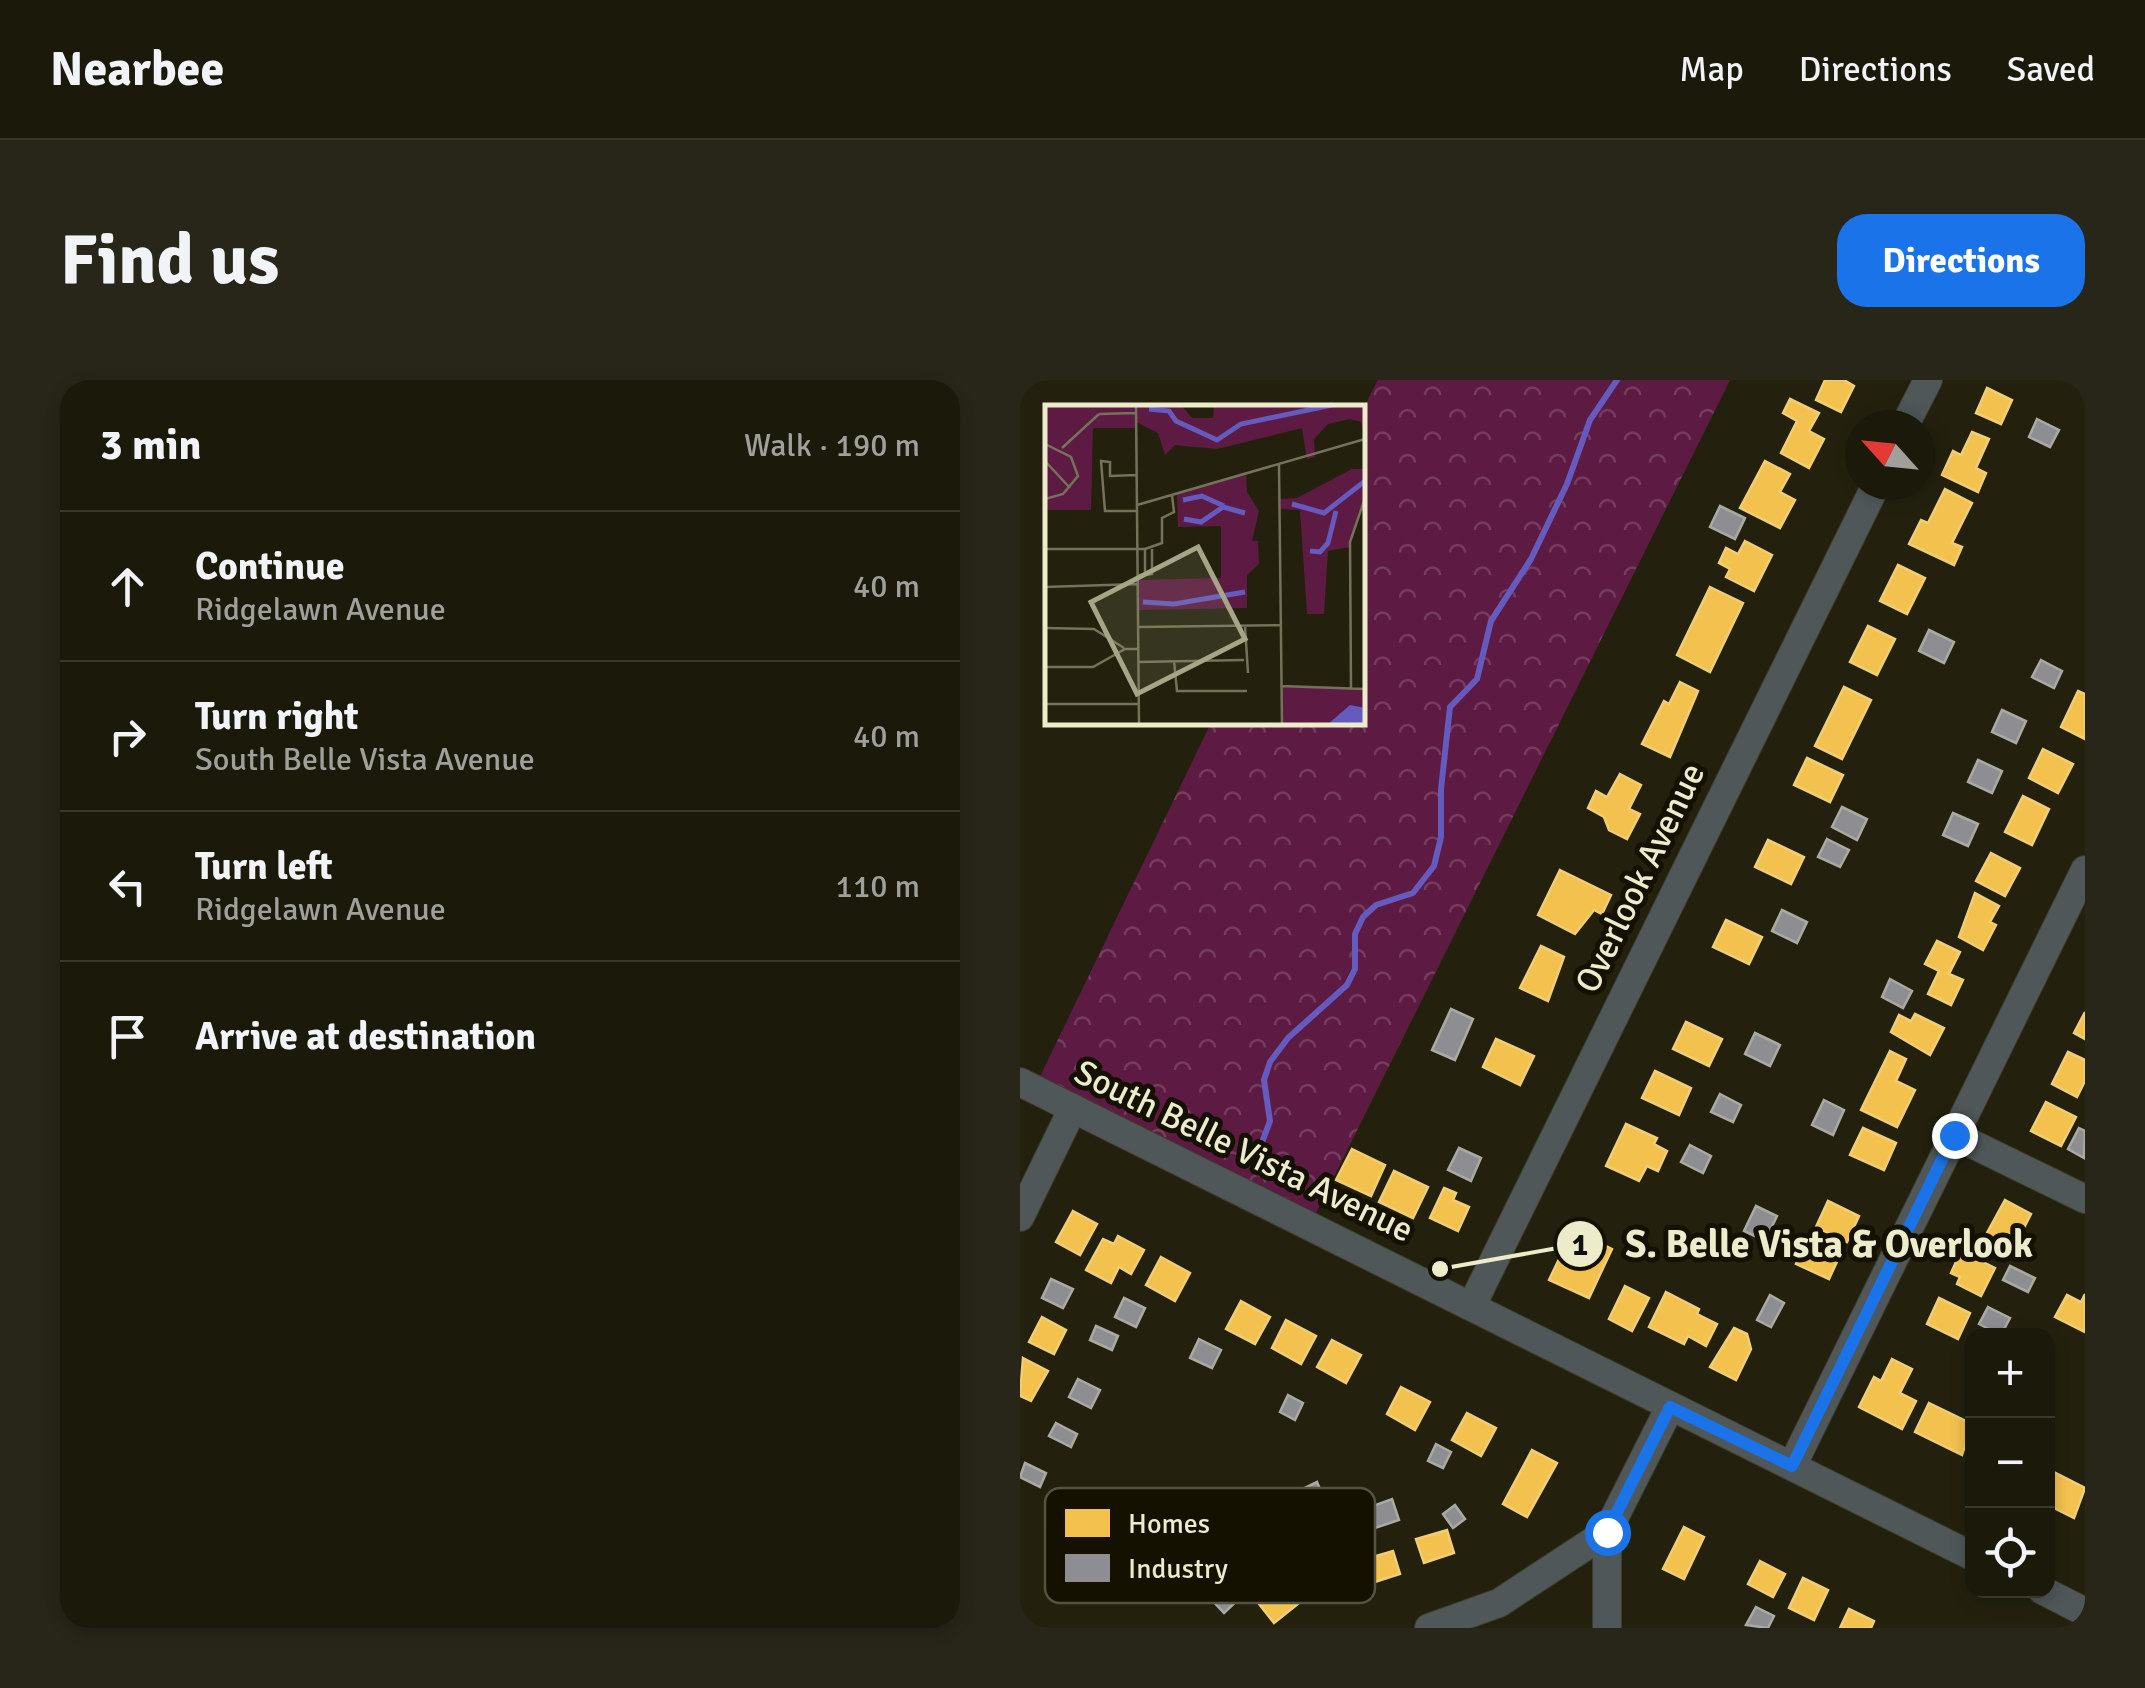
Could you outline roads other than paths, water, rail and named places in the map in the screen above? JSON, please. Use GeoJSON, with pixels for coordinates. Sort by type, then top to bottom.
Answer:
{"type":"FeatureCollection","features":[{"type":"Feature","properties":{"kind":"street"},"geometry":{"type":"LineString","coordinates":[[1913,410],[1928,380]]}},
{"type":"Feature","properties":{"kind":"street","name":"Overlook Avenue"},"geometry":{"type":"LineString","coordinates":[[1472,1305],[1869,500]]}},
{"type":"Feature","properties":{"kind":"street"},"geometry":{"type":"LineString","coordinates":[[1792,1466],[2085,870]]}},
{"type":"Feature","properties":{"kind":"street","name":"South Belle Vista Avenue"},"geometry":{"type":"LineString","coordinates":[[1020,1082],[1965,1552]]}},
{"type":"Feature","properties":{"kind":"street"},"geometry":{"type":"LineString","coordinates":[[1020,1217],[1073,1108]]}},
{"type":"Feature","properties":{"kind":"street"},"geometry":{"type":"LineString","coordinates":[[1954,1135],[2085,1200]]}},
{"type":"Feature","properties":{"kind":"street"},"geometry":{"type":"LineString","coordinates":[[1607,1628],[1607,1532],[1670,1407]]}},
{"type":"Feature","properties":{"kind":"street"},"geometry":{"type":"LineString","coordinates":[[1429,1628],[1498,1604],[1607,1532]]}},
{"type":"Feature","properties":{"kind":"street"},"geometry":{"type":"LineString","coordinates":[[2055,1597],[2085,1612]]}},
{"type":"Feature","properties":{"kind":"waterway"},"geometry":{"type":"LineString","coordinates":[[1261,1145],[1270,1121],[1264,1080],[1270,1062],[1288,1038],[1347,985],[1355,969],[1355,934],[1363,917],[1376,905],[1413,893],[1434,866],[1441,837],[1441,789],[1450,707],[1477,679],[1491,621],[1531,559],[1567,484],[1590,420],[1617,380]]}},
{"type":"Feature","properties":{"kind":"place","name":"S. Belle Vista & Overlook"},"geometry":{"type":"Point","coordinates":[1440,1269]}}]}
